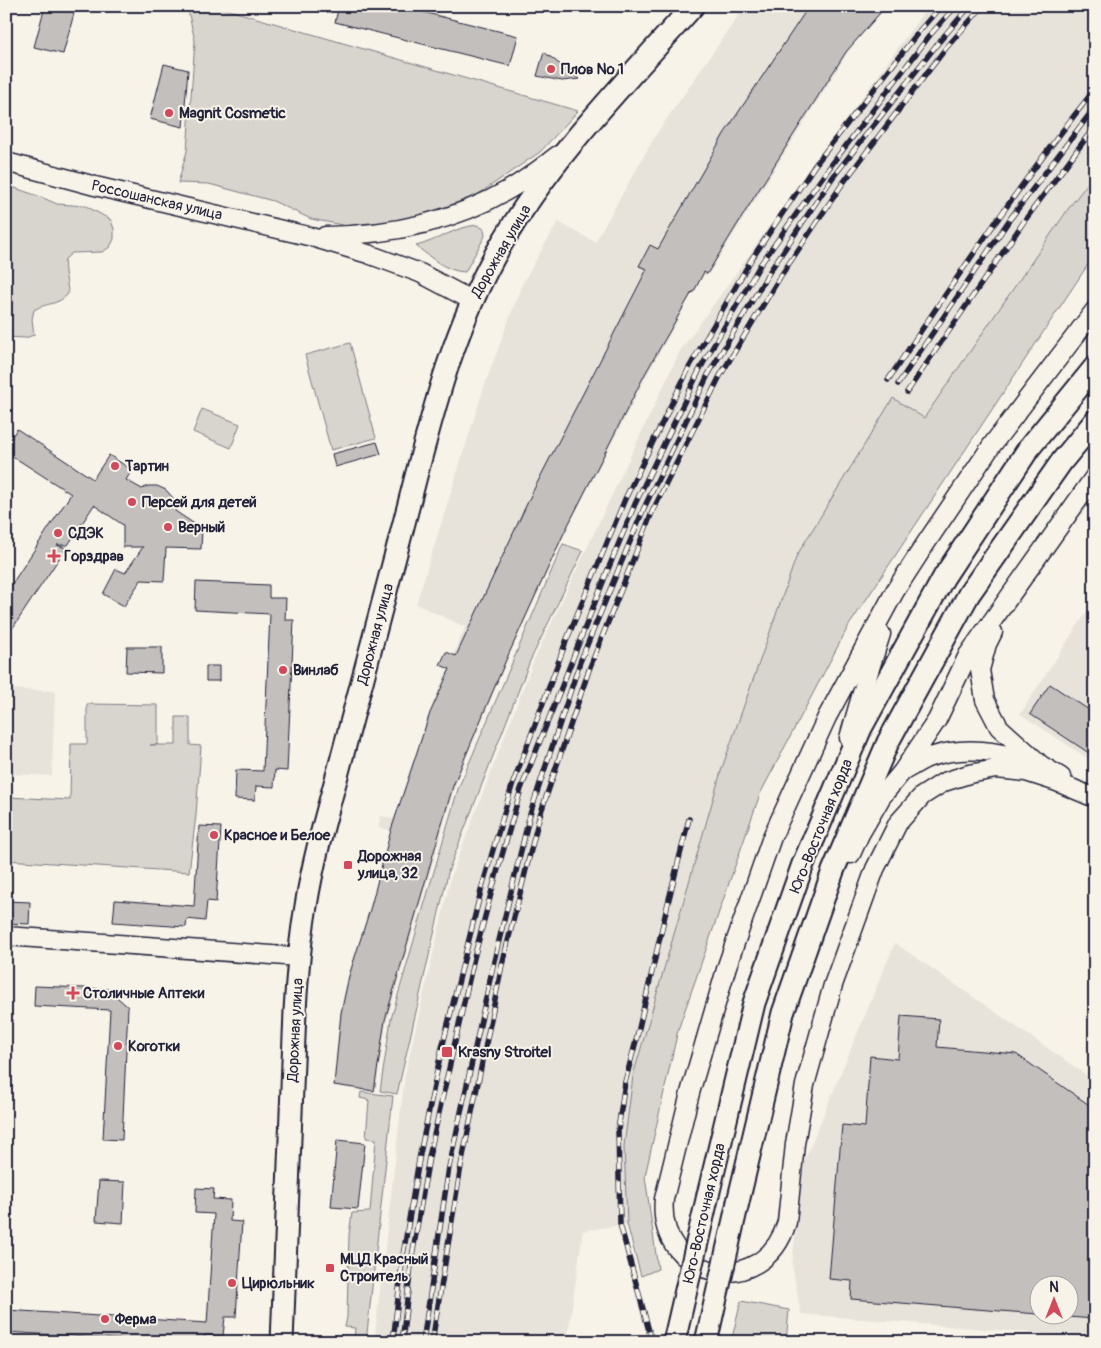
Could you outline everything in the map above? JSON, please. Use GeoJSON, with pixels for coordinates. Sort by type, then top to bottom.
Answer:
{"type":"FeatureCollection","features":[{"type":"Feature","properties":{"kind":"main road","name":"Дорожная улица"},"geometry":{"type":"LineString","coordinates":[[282,1342],[295,1011],[299,957],[306,904],[315,861],[380,611],[432,417],[455,340],[502,244],[552,168],[693,6]]}},
{"type":"Feature","properties":{"kind":"main road","name":"Юго-Восточная хорда"},"geometry":{"type":"LineString","coordinates":[[674,1342],[754,1003],[803,864],[861,728],[944,577],[1029,448],[1095,367]]}},
{"type":"Feature","properties":{"kind":"main road","name":"Юго-Восточная хорда"},"geometry":{"type":"LineString","coordinates":[[706,1342],[783,1013],[833,871],[888,742],[969,594],[1062,461],[1095,420]]}},
{"type":"Feature","properties":{"kind":"street","name":"Россошанская улица"},"geometry":{"type":"LineString","coordinates":[[308,236],[396,231],[466,210],[509,190],[572,144]]}},
{"type":"Feature","properties":{"kind":"street","name":"Россошанская улица"},"geometry":{"type":"LineString","coordinates":[[6,162],[95,186],[308,236],[368,254],[420,273],[473,300]]}},
{"type":"Feature","properties":{"kind":"street"},"geometry":{"type":"LineString","coordinates":[[1093,798],[1057,782],[1026,772],[996,769],[969,774],[944,782],[922,796],[898,824],[875,869],[837,976],[805,1085],[795,1144],[787,1222],[784,1233],[775,1248],[763,1260],[743,1270],[720,1272],[698,1266],[688,1260],[672,1243],[667,1233],[663,1210],[664,1199],[690,1093],[726,966],[772,837],[827,718],[895,590],[992,445],[1095,310]]}},
{"type":"Feature","properties":{"kind":"street"},"geometry":{"type":"LineString","coordinates":[[783,1013],[860,834],[882,796],[902,772],[937,720],[968,655],[1095,476]]}},
{"type":"Feature","properties":{"kind":"street"},"geometry":{"type":"LineString","coordinates":[[837,784],[862,693],[895,590]]}},
{"type":"Feature","properties":{"kind":"street"},"geometry":{"type":"LineString","coordinates":[[1011,595],[987,644],[980,670],[985,700],[999,727],[1041,764],[1093,798]]}},
{"type":"Feature","properties":{"kind":"street"},"geometry":{"type":"LineString","coordinates":[[902,772],[929,757],[955,751],[982,750],[1008,754],[1041,764]]}},
{"type":"Feature","properties":{"kind":"street"},"geometry":{"type":"LineString","coordinates":[[6,936],[299,957]]}},
{"type":"Feature","properties":{"kind":"shaded area"},"geometry":{"type":"Polygon","coordinates":[[[187,6],[215,6],[578,111],[540,152],[477,195],[397,223],[358,228],[311,219],[273,201],[209,184],[178,183],[187,151],[195,41],[187,6]]]}},
{"type":"Feature","properties":{"kind":"shaded area"},"geometry":{"type":"Polygon","coordinates":[[[745,6],[887,6],[850,49],[708,275],[704,274],[647,375],[564,535],[507,660],[455,786],[387,1020],[375,1092],[333,1086],[340,1013],[348,975],[371,906],[391,831],[378,827],[381,816],[394,819],[429,713],[465,627],[416,604],[484,387],[522,284],[558,222],[595,242],[657,133],[745,6]]]}},
{"type":"Feature","properties":{"kind":"shaded area"},"geometry":{"type":"Polygon","coordinates":[[[928,6],[1095,6],[1095,174],[1071,205],[924,418],[893,398],[722,768],[633,1076],[624,1146],[627,1224],[583,1231],[567,1342],[374,1342],[405,1074],[452,873],[534,660],[680,351],[928,6]]]}},
{"type":"Feature","properties":{"kind":"shaded area"},"geometry":{"type":"Polygon","coordinates":[[[1095,174],[1095,254],[848,627],[760,794],[678,1030],[645,1176],[658,1269],[641,1276],[627,1224],[624,1146],[633,1076],[722,768],[797,555],[893,398],[924,418],[1071,205],[1095,174]]]}},
{"type":"Feature","properties":{"kind":"shaded area"},"geometry":{"type":"Polygon","coordinates":[[[6,187],[15,188],[57,204],[86,206],[111,220],[114,229],[114,239],[110,247],[102,252],[72,253],[65,259],[68,294],[56,302],[34,310],[32,319],[34,335],[25,338],[6,337],[6,187]]]}},
{"type":"Feature","properties":{"kind":"shaded area"},"geometry":{"type":"Polygon","coordinates":[[[477,225],[484,229],[485,236],[465,272],[445,266],[416,246],[461,228],[477,225]]]}},
{"type":"Feature","properties":{"kind":"shaded area"},"geometry":{"type":"Polygon","coordinates":[[[350,343],[376,438],[331,450],[305,355],[350,343]]]}},
{"type":"Feature","properties":{"kind":"shaded area"},"geometry":{"type":"Polygon","coordinates":[[[202,409],[240,424],[231,448],[193,432],[202,409]]]}},
{"type":"Feature","properties":{"kind":"shaded area"},"geometry":{"type":"Polygon","coordinates":[[[563,544],[583,551],[530,661],[449,869],[397,1094],[380,1091],[391,1019],[458,789],[563,544]]]}},
{"type":"Feature","properties":{"kind":"shaded area"},"geometry":{"type":"Polygon","coordinates":[[[1095,599],[1095,763],[1020,714],[1095,599]]]}},
{"type":"Feature","properties":{"kind":"shaded area"},"geometry":{"type":"Polygon","coordinates":[[[6,689],[55,691],[52,776],[6,774],[6,689]]]}},
{"type":"Feature","properties":{"kind":"shaded area"},"geometry":{"type":"Polygon","coordinates":[[[87,704],[158,705],[158,744],[150,745],[176,745],[176,717],[190,717],[190,745],[201,746],[196,815],[189,872],[6,860],[6,797],[70,800],[71,744],[87,744],[87,704]]]}},
{"type":"Feature","properties":{"kind":"shaded area"},"geometry":{"type":"Polygon","coordinates":[[[895,943],[1095,1081],[1095,1338],[801,1314],[792,1265],[803,1164],[895,943]]]}},
{"type":"Feature","properties":{"kind":"shaded area"},"geometry":{"type":"Polygon","coordinates":[[[361,1092],[393,1096],[366,1342],[354,1342],[355,1328],[345,1327],[347,1317],[349,1235],[352,1213],[370,1212],[376,1139],[366,1138],[369,1100],[360,1098],[361,1092]]]}},
{"type":"Feature","properties":{"kind":"shaded area"},"geometry":{"type":"Polygon","coordinates":[[[741,1301],[789,1310],[786,1342],[731,1342],[741,1301]]]}},
{"type":"Feature","properties":{"kind":"building"},"geometry":{"type":"Polygon","coordinates":[[[45,6],[76,6],[63,54],[34,47],[45,6]]]}},
{"type":"Feature","properties":{"kind":"building"},"geometry":{"type":"Polygon","coordinates":[[[339,6],[399,6],[518,36],[510,66],[335,22],[339,6]]]}},
{"type":"Feature","properties":{"kind":"building"},"geometry":{"type":"Polygon","coordinates":[[[809,6],[886,6],[846,52],[707,274],[704,272],[645,374],[563,535],[506,660],[453,786],[385,1020],[374,1091],[334,1085],[341,1013],[349,976],[371,906],[391,830],[430,713],[450,669],[440,665],[446,652],[456,656],[532,493],[647,269],[639,266],[650,245],[658,249],[724,134],[809,6]]]}},
{"type":"Feature","properties":{"kind":"building"},"geometry":{"type":"Polygon","coordinates":[[[544,52],[579,79],[562,81],[537,76],[544,52]]]}},
{"type":"Feature","properties":{"kind":"building"},"geometry":{"type":"Polygon","coordinates":[[[164,64],[188,70],[183,127],[150,119],[164,64]]]}},
{"type":"Feature","properties":{"kind":"building"},"geometry":{"type":"Polygon","coordinates":[[[17,429],[93,479],[109,455],[132,470],[126,480],[142,489],[148,486],[157,486],[166,490],[174,499],[175,511],[202,529],[201,549],[166,548],[164,581],[141,580],[124,606],[103,594],[116,569],[125,573],[143,547],[123,547],[123,525],[94,505],[68,545],[57,545],[66,548],[6,638],[6,593],[71,494],[6,452],[6,445],[17,429]]]}},
{"type":"Feature","properties":{"kind":"building"},"geometry":{"type":"Polygon","coordinates":[[[377,442],[381,454],[335,467],[332,454],[377,442]]]}},
{"type":"Feature","properties":{"kind":"building"},"geometry":{"type":"Polygon","coordinates":[[[196,582],[269,585],[269,598],[286,598],[285,620],[294,620],[287,771],[275,770],[274,787],[256,786],[255,800],[235,799],[236,770],[263,771],[270,614],[195,610],[196,582]]]}},
{"type":"Feature","properties":{"kind":"building"},"geometry":{"type":"Polygon","coordinates":[[[127,647],[162,647],[162,673],[126,672],[127,647]]]}},
{"type":"Feature","properties":{"kind":"building"},"geometry":{"type":"Polygon","coordinates":[[[206,666],[219,666],[219,681],[206,681],[206,666]]]}},
{"type":"Feature","properties":{"kind":"building"},"geometry":{"type":"Polygon","coordinates":[[[1050,684],[1095,714],[1095,757],[1030,714],[1050,684]]]}},
{"type":"Feature","properties":{"kind":"building"},"geometry":{"type":"Polygon","coordinates":[[[199,826],[221,827],[216,902],[207,901],[205,921],[187,919],[186,927],[113,922],[115,900],[194,906],[199,826]]]}},
{"type":"Feature","properties":{"kind":"building"},"geometry":{"type":"Polygon","coordinates":[[[6,901],[30,902],[29,924],[6,923],[6,901]]]}},
{"type":"Feature","properties":{"kind":"building"},"geometry":{"type":"Polygon","coordinates":[[[35,986],[108,989],[128,1007],[122,1140],[103,1139],[110,1010],[34,1006],[35,986]]]}},
{"type":"Feature","properties":{"kind":"building"},"geometry":{"type":"Polygon","coordinates":[[[901,1016],[939,1019],[937,1047],[1016,1054],[1095,1109],[1095,1319],[1078,1318],[1078,1276],[1028,1276],[1028,1313],[851,1299],[852,1281],[829,1279],[842,1125],[865,1127],[870,1056],[898,1059],[901,1016]]]}},
{"type":"Feature","properties":{"kind":"building"},"geometry":{"type":"Polygon","coordinates":[[[337,1140],[365,1143],[358,1209],[331,1207],[337,1140]]]}},
{"type":"Feature","properties":{"kind":"building"},"geometry":{"type":"Polygon","coordinates":[[[99,1181],[125,1182],[123,1223],[96,1221],[99,1181]]]}},
{"type":"Feature","properties":{"kind":"building"},"geometry":{"type":"Polygon","coordinates":[[[196,1188],[214,1189],[213,1199],[231,1200],[230,1221],[242,1222],[236,1317],[225,1317],[223,1336],[205,1335],[204,1342],[166,1342],[6,1332],[6,1310],[207,1323],[214,1214],[195,1213],[196,1188]]]}},
{"type":"Feature","properties":{"kind":"railway"},"geometry":{"type":"LineString","coordinates":[[393,1342],[403,1255],[420,1154],[441,1052],[482,887],[512,786],[567,639],[625,499],[690,366],[751,260],[815,165],[920,30],[941,6]]}},
{"type":"Feature","properties":{"kind":"railway"},"geometry":{"type":"LineString","coordinates":[[402,1342],[412,1257],[429,1157],[474,958],[492,890],[521,789],[635,504],[700,369],[760,265],[826,172],[930,35],[956,6]]}},
{"type":"Feature","properties":{"kind":"railway"},"geometry":{"type":"LineString","coordinates":[[423,1342],[449,1167],[494,961],[530,814],[580,662],[644,508],[708,375],[770,271],[833,177],[938,43],[970,6]]}},
{"type":"Feature","properties":{"kind":"railway"},"geometry":{"type":"LineString","coordinates":[[432,1342],[461,1166],[502,965],[539,818],[590,667],[653,510],[720,376],[780,277],[843,183],[946,48],[983,6]]}},
{"type":"Feature","properties":{"kind":"railway"},"geometry":{"type":"LineString","coordinates":[[888,380],[1014,196],[1095,89]]}},
{"type":"Feature","properties":{"kind":"railway"},"geometry":{"type":"LineString","coordinates":[[898,384],[1010,219],[1095,107]]}},
{"type":"Feature","properties":{"kind":"railway"},"geometry":{"type":"LineString","coordinates":[[907,392],[1025,220],[1095,126]]}},
{"type":"Feature","properties":{"kind":"railway"},"geometry":{"type":"LineString","coordinates":[[652,1342],[620,1224],[618,1130],[625,1082],[689,819]]}},
{"type":"Feature","properties":{"kind":"place","name":"Плов № 1"},"geometry":{"type":"Point","coordinates":[551,69]}},
{"type":"Feature","properties":{"kind":"place","name":"Magnit Cosmetic"},"geometry":{"type":"Point","coordinates":[169,113]}},
{"type":"Feature","properties":{"kind":"place","name":"Тартин"},"geometry":{"type":"Point","coordinates":[115,466]}},
{"type":"Feature","properties":{"kind":"place","name":"Персей для детей"},"geometry":{"type":"Point","coordinates":[132,502]}},
{"type":"Feature","properties":{"kind":"place","name":"Верный"},"geometry":{"type":"Point","coordinates":[168,527]}},
{"type":"Feature","properties":{"kind":"place","name":"СДЭК"},"geometry":{"type":"Point","coordinates":[58,533]}},
{"type":"Feature","properties":{"kind":"place","name":"Горздрав"},"geometry":{"type":"Point","coordinates":[54,556]}},
{"type":"Feature","properties":{"kind":"place","name":"Винлаб"},"geometry":{"type":"Point","coordinates":[283,670]}},
{"type":"Feature","properties":{"kind":"place","name":"Красное и Белое"},"geometry":{"type":"Point","coordinates":[214,835]}},
{"type":"Feature","properties":{"kind":"place","name":"Дорожная улица, 32"},"geometry":{"type":"Point","coordinates":[348,865]}},
{"type":"Feature","properties":{"kind":"place","name":"Столичные Аптеки"},"geometry":{"type":"Point","coordinates":[73,993]}},
{"type":"Feature","properties":{"kind":"place","name":"Коготки"},"geometry":{"type":"Point","coordinates":[118,1046]}},
{"type":"Feature","properties":{"kind":"place","name":"Krasny Stroitel"},"geometry":{"type":"Point","coordinates":[447,1052]}},
{"type":"Feature","properties":{"kind":"place","name":"МЦД Красный Строитель"},"geometry":{"type":"Point","coordinates":[330,1268]}},
{"type":"Feature","properties":{"kind":"place","name":"Цирюльник"},"geometry":{"type":"Point","coordinates":[232,1283]}},
{"type":"Feature","properties":{"kind":"place","name":"Ферма"},"geometry":{"type":"Point","coordinates":[105,1319]}}]}
